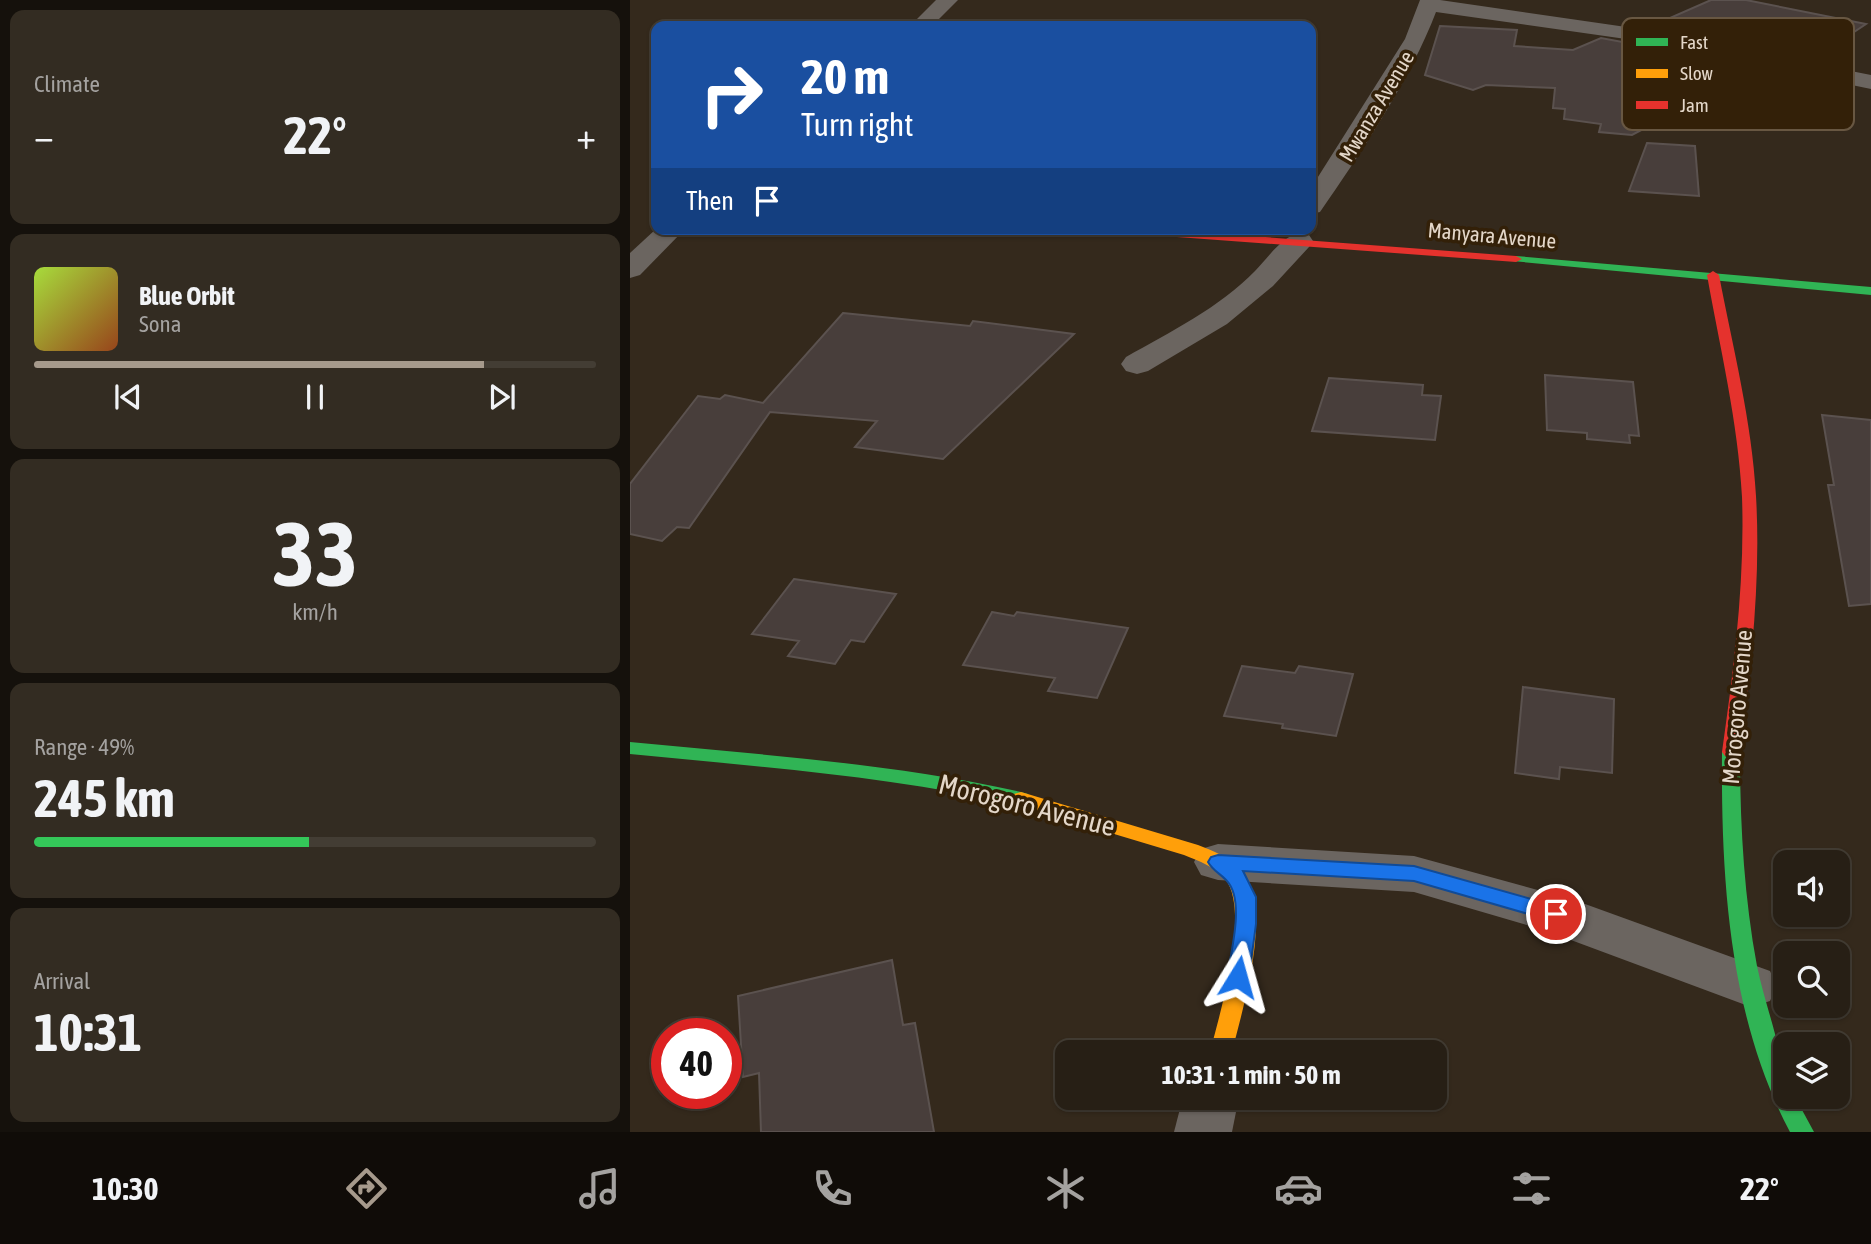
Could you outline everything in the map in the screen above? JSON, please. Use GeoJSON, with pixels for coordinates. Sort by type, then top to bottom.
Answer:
{"type":"FeatureCollection","features":[{"type":"Feature","properties":{"kind":"street"},"geometry":{"type":"LineString","coordinates":[[925,21],[948,0]]}},
{"type":"Feature","properties":{"kind":"street"},"geometry":{"type":"LineString","coordinates":[[1430,3],[1622,32]]}},
{"type":"Feature","properties":{"kind":"street","name":"Mwanza Avenue"},"geometry":{"type":"LineString","coordinates":[[1316,199],[1340,165],[1404,59],[1430,3]]}},
{"type":"Feature","properties":{"kind":"street"},"geometry":{"type":"LineString","coordinates":[[630,269],[666,235]]}},
{"type":"Feature","properties":{"kind":"street","name":"Manyara Avenue"},"geometry":{"type":"LineString","coordinates":[[1247,235],[1293,237],[1871,291]]}},
{"type":"Feature","properties":{"kind":"street"},"geometry":{"type":"LineString","coordinates":[[1137,364],[1216,318],[1263,280],[1293,237]]}},
{"type":"Feature","properties":{"kind":"street","name":"Morogoro Avenue"},"geometry":{"type":"LineString","coordinates":[[1713,275],[1744,441],[1749,496],[1750,552],[1739,695],[1731,746],[1730,796],[1735,877],[1751,986],[1778,1086],[1802,1132]]}},
{"type":"Feature","properties":{"kind":"street","name":"Morogoro Avenue"},"geometry":{"type":"LineString","coordinates":[[630,748],[920,778],[1040,805],[1183,848],[1218,862],[1236,877],[1246,897],[1246,924],[1238,977],[1224,1040]]}},
{"type":"Feature","properties":{"kind":"street"},"geometry":{"type":"LineString","coordinates":[[1218,862],[1414,874],[1556,914],[1751,986]]}},
{"type":"Feature","properties":{"kind":"street"},"geometry":{"type":"LineString","coordinates":[[1203,1132],[1207,1110]]}},
{"type":"Feature","properties":{"kind":"building"},"geometry":{"type":"Polygon","coordinates":[[[1711,0],[1746,0],[1836,18],[1670,18],[1711,0]]]}},
{"type":"Feature","properties":{"kind":"building"},"geometry":{"type":"Polygon","coordinates":[[[1854,22],[1866,24],[1854,32],[1854,22]]]}},
{"type":"Feature","properties":{"kind":"building"},"geometry":{"type":"Polygon","coordinates":[[[1440,26],[1517,30],[1514,46],[1573,50],[1601,38],[1622,42],[1622,130],[1641,130],[1632,135],[1599,132],[1601,124],[1564,119],[1565,109],[1553,108],[1555,88],[1486,85],[1473,90],[1425,75],[1440,26]]]}},
{"type":"Feature","properties":{"kind":"building"},"geometry":{"type":"Polygon","coordinates":[[[1647,143],[1695,146],[1699,196],[1629,191],[1647,143]]]}},
{"type":"Feature","properties":{"kind":"building"},"geometry":{"type":"Polygon","coordinates":[[[843,313],[970,326],[973,321],[1074,334],[943,459],[855,447],[877,421],[770,412],[689,528],[677,527],[662,541],[630,534],[630,484],[698,396],[720,399],[725,395],[763,403],[843,313]]]}},
{"type":"Feature","properties":{"kind":"building"},"geometry":{"type":"Polygon","coordinates":[[[1545,375],[1633,382],[1639,436],[1629,435],[1630,443],[1587,439],[1587,433],[1547,430],[1545,375]]]}},
{"type":"Feature","properties":{"kind":"building"},"geometry":{"type":"Polygon","coordinates":[[[1329,378],[1423,385],[1422,395],[1441,396],[1435,440],[1312,431],[1329,378]]]}},
{"type":"Feature","properties":{"kind":"building"},"geometry":{"type":"Polygon","coordinates":[[[1822,415],[1871,420],[1871,604],[1849,606],[1828,485],[1834,485],[1822,415]]]}},
{"type":"Feature","properties":{"kind":"building"},"geometry":{"type":"Polygon","coordinates":[[[794,579],[896,594],[864,642],[851,640],[835,664],[788,656],[799,641],[752,634],[794,579]]]}},
{"type":"Feature","properties":{"kind":"building"},"geometry":{"type":"Polygon","coordinates":[[[992,612],[1014,616],[1017,612],[1128,628],[1097,698],[1048,691],[1055,678],[963,665],[992,612]]]}},
{"type":"Feature","properties":{"kind":"building"},"geometry":{"type":"Polygon","coordinates":[[[1242,666],[1295,673],[1299,666],[1353,674],[1336,736],[1282,728],[1283,724],[1224,716],[1242,666]]]}},
{"type":"Feature","properties":{"kind":"building"},"geometry":{"type":"Polygon","coordinates":[[[1523,687],[1614,699],[1612,773],[1560,767],[1559,779],[1515,773],[1523,687]]]}},
{"type":"Feature","properties":{"kind":"building"},"geometry":{"type":"Polygon","coordinates":[[[892,960],[903,1025],[915,1023],[934,1132],[761,1132],[759,1073],[743,1077],[742,1018],[739,1018],[738,996],[892,960]]]}},
{"type":"Feature","properties":{"kind":"traffic: fast"},"geometry":{"type":"LineString","coordinates":[[1516,259],[1871,291]]}},
{"type":"Feature","properties":{"kind":"traffic: fast"},"geometry":{"type":"LineString","coordinates":[[630,748],[876,772],[1021,799]]}},
{"type":"Feature","properties":{"kind":"traffic: fast"},"geometry":{"type":"LineString","coordinates":[[1731,752],[1735,877],[1746,964],[1765,1046],[1780,1090],[1802,1132]]}},
{"type":"Feature","properties":{"kind":"traffic: slow"},"geometry":{"type":"LineString","coordinates":[[1021,799],[1191,850],[1216,861],[1232,873],[1243,894],[1244,938],[1224,1040]]}},
{"type":"Feature","properties":{"kind":"traffic: jam"},"geometry":{"type":"LineString","coordinates":[[1190,235],[1516,259]]}},
{"type":"Feature","properties":{"kind":"traffic: jam"},"geometry":{"type":"LineString","coordinates":[[1713,275],[1744,441],[1749,496],[1750,552],[1739,695],[1731,752]]}},
{"type":"Feature","properties":{"kind":"route"},"geometry":{"type":"LineString","coordinates":[[1238,977],[1246,924],[1246,897],[1236,877],[1218,862],[1414,874],[1556,914]]}}]}
